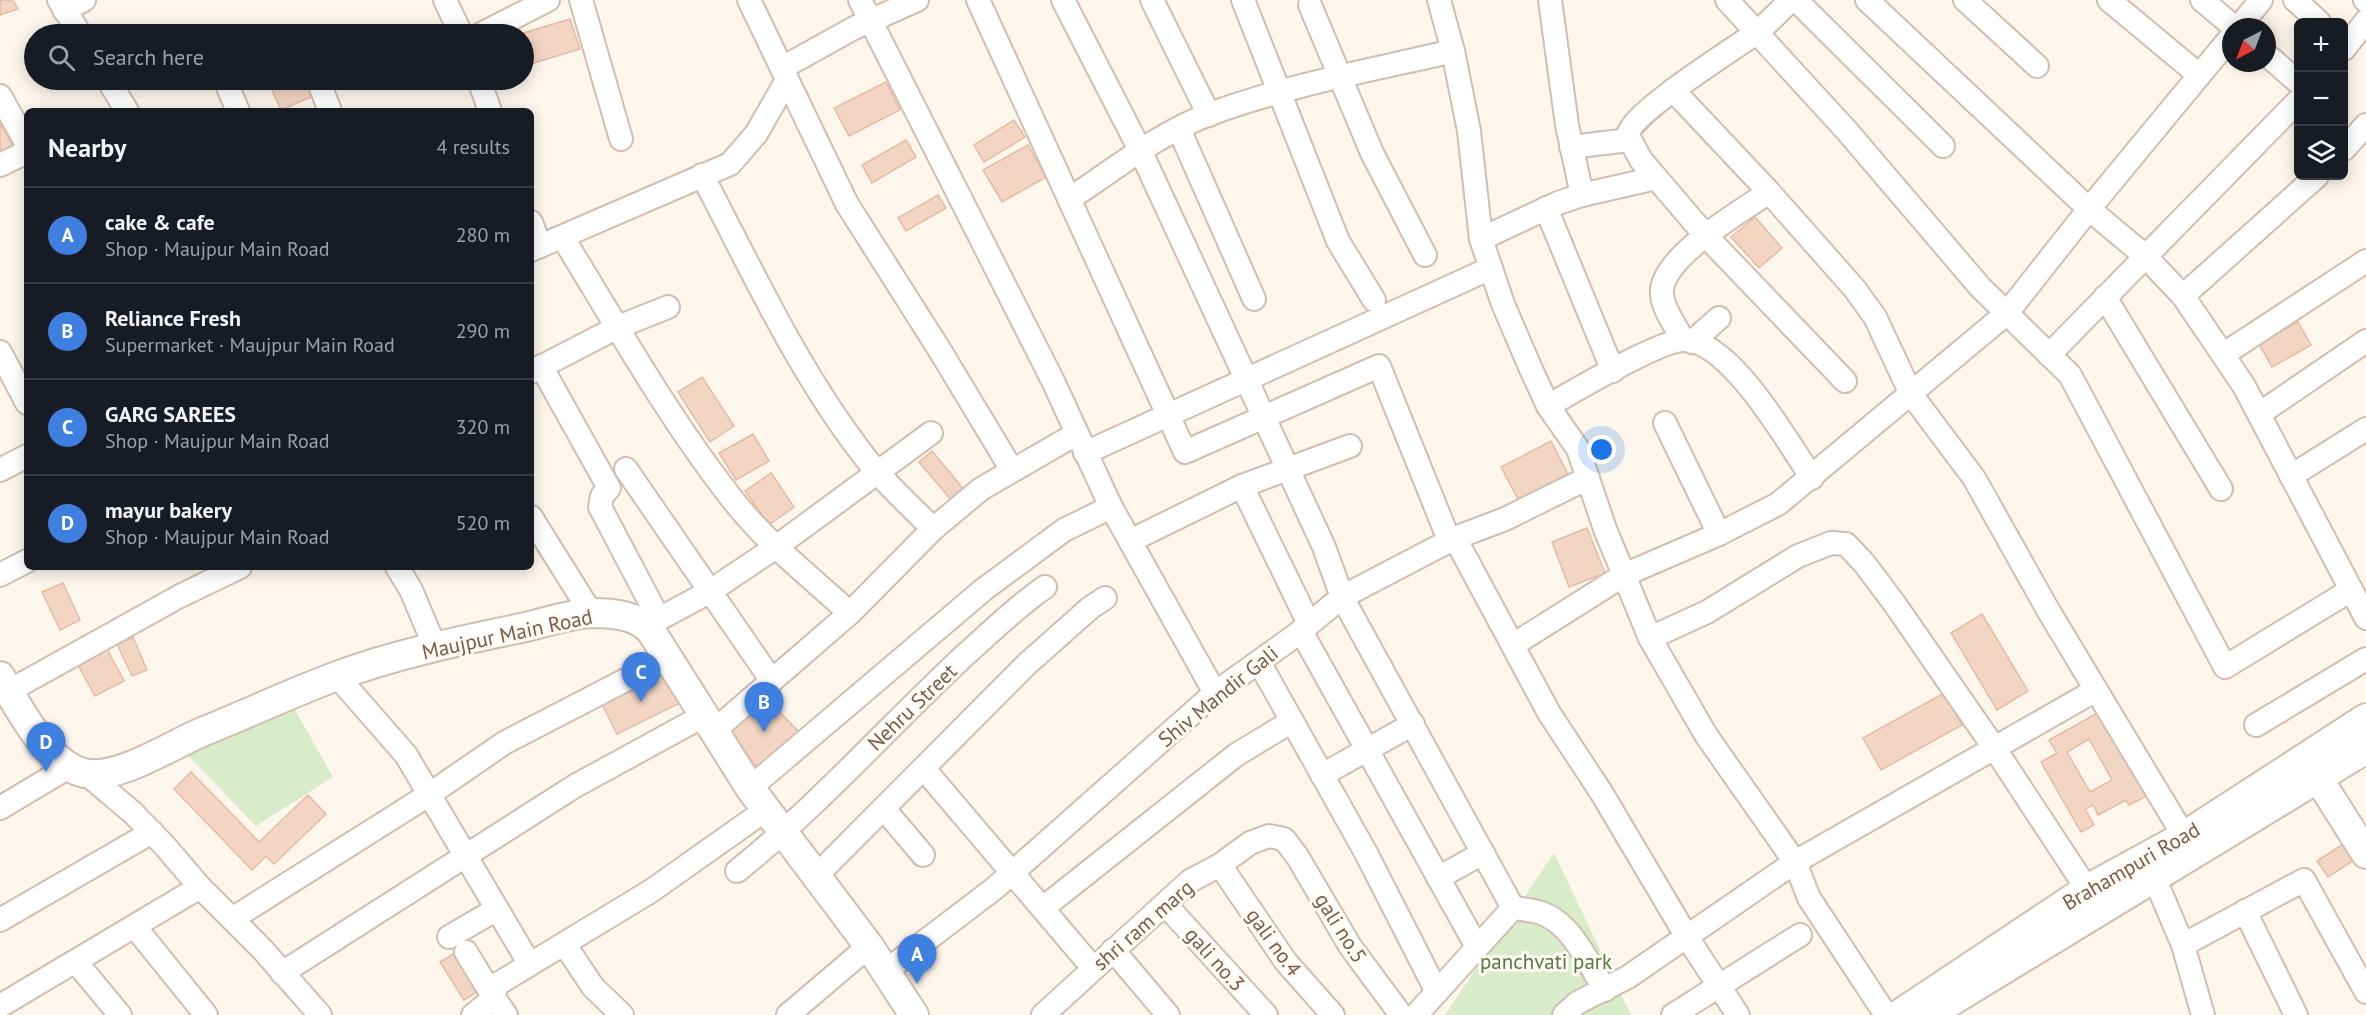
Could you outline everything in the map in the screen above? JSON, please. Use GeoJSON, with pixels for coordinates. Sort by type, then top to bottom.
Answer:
{"type":"FeatureCollection","features":[{"type":"Feature","properties":{"kind":"street"},"geometry":{"type":"LineString","coordinates":[[446,0],[457,24]]}},
{"type":"Feature","properties":{"kind":"street"},"geometry":{"type":"LineString","coordinates":[[501,24],[548,0]]}},
{"type":"Feature","properties":{"kind":"street"},"geometry":{"type":"LineString","coordinates":[[581,0],[621,139]]}},
{"type":"Feature","properties":{"kind":"street"},"geometry":{"type":"LineString","coordinates":[[749,0],[847,204],[1012,470]]}},
{"type":"Feature","properties":{"kind":"street"},"geometry":{"type":"LineString","coordinates":[[860,0],[1053,381],[1111,507],[1215,693]]}},
{"type":"Feature","properties":{"kind":"street"},"geometry":{"type":"LineString","coordinates":[[536,248],[730,164],[756,134],[785,74],[870,21],[917,0]]}},
{"type":"Feature","properties":{"kind":"street"},"geometry":{"type":"LineString","coordinates":[[978,0],[1185,452],[1379,366],[1452,539],[1549,713],[1601,792],[1738,1015]]}},
{"type":"Feature","properties":{"kind":"street"},"geometry":{"type":"LineString","coordinates":[[1063,0],[1141,152],[1324,547],[1342,597],[1513,908]]}},
{"type":"Feature","properties":{"kind":"street"},"geometry":{"type":"LineString","coordinates":[[1152,0],[1209,115]]}},
{"type":"Feature","properties":{"kind":"street"},"geometry":{"type":"LineString","coordinates":[[1243,0],[1338,241],[1374,300]]}},
{"type":"Feature","properties":{"kind":"street"},"geometry":{"type":"LineString","coordinates":[[1439,0],[1453,51],[1469,131],[1481,239],[1503,304],[1548,406],[1578,449],[1624,575],[1650,638],[1706,735],[1795,862],[1809,898],[1886,1015]]}},
{"type":"Feature","properties":{"kind":"street"},"geometry":{"type":"LineString","coordinates":[[1550,0],[1571,147],[1581,195]]}},
{"type":"Feature","properties":{"kind":"street"},"geometry":{"type":"LineString","coordinates":[[1727,0],[1847,131],[1980,287],[2070,375],[2225,667],[2355,582]]}},
{"type":"Feature","properties":{"kind":"street"},"geometry":{"type":"LineString","coordinates":[[1791,0],[1755,33],[1673,90],[1632,127],[1628,132],[1629,140],[1656,178],[1706,236],[1799,329],[1845,381]]}},
{"type":"Feature","properties":{"kind":"street"},"geometry":{"type":"LineString","coordinates":[[1796,0],[1943,146]]}},
{"type":"Feature","properties":{"kind":"street"},"geometry":{"type":"LineString","coordinates":[[1867,0],[2089,208],[2145,255],[2184,296],[2224,354],[2291,476],[2355,582],[2366,618]]}},
{"type":"Feature","properties":{"kind":"street"},"geometry":{"type":"LineString","coordinates":[[1965,0],[2037,66]]}},
{"type":"Feature","properties":{"kind":"street"},"geometry":{"type":"LineString","coordinates":[[2109,0],[2199,75]]}},
{"type":"Feature","properties":{"kind":"street"},"geometry":{"type":"LineString","coordinates":[[2202,0],[2223,18]]}},
{"type":"Feature","properties":{"kind":"street"},"geometry":{"type":"LineString","coordinates":[[2246,18],[2261,0]]}},
{"type":"Feature","properties":{"kind":"street"},"geometry":{"type":"LineString","coordinates":[[2295,0],[2315,18]]}},
{"type":"Feature","properties":{"kind":"street"},"geometry":{"type":"LineString","coordinates":[[69,4],[76,24]]}},
{"type":"Feature","properties":{"kind":"street"},"geometry":{"type":"LineString","coordinates":[[1311,5],[1372,153],[1425,255]]}},
{"type":"Feature","properties":{"kind":"street"},"geometry":{"type":"LineString","coordinates":[[2348,42],[2366,21]]}},
{"type":"Feature","properties":{"kind":"street"},"geometry":{"type":"LineString","coordinates":[[1513,645],[1624,575],[1719,534],[1779,504],[1812,478],[1953,356],[2007,313],[2089,208],[2222,48]]}},
{"type":"Feature","properties":{"kind":"street"},"geometry":{"type":"LineString","coordinates":[[1069,199],[1179,129],[1209,115],[1340,77],[1453,51]]}},
{"type":"Feature","properties":{"kind":"street"},"geometry":{"type":"LineString","coordinates":[[2276,63],[2294,79]]}},
{"type":"Feature","properties":{"kind":"street"},"geometry":{"type":"LineString","coordinates":[[114,90],[126,108]]}},
{"type":"Feature","properties":{"kind":"street"},"geometry":{"type":"LineString","coordinates":[[229,90],[236,108]]}},
{"type":"Feature","properties":{"kind":"street"},"geometry":{"type":"LineString","coordinates":[[322,90],[329,108]]}},
{"type":"Feature","properties":{"kind":"street"},"geometry":{"type":"LineString","coordinates":[[483,90],[489,108]]}},
{"type":"Feature","properties":{"kind":"street"},"geometry":{"type":"LineString","coordinates":[[1673,90],[1769,192],[1854,288],[1875,317],[1911,394],[1974,478],[2096,690],[2184,836]]}},
{"type":"Feature","properties":{"kind":"street"},"geometry":{"type":"LineString","coordinates":[[0,96],[24,139]]}},
{"type":"Feature","properties":{"kind":"street"},"geometry":{"type":"LineString","coordinates":[[2049,355],[2294,105]]}},
{"type":"Feature","properties":{"kind":"street"},"geometry":{"type":"LineString","coordinates":[[2348,143],[2366,126]]}},
{"type":"Feature","properties":{"kind":"street"},"geometry":{"type":"LineString","coordinates":[[1179,129],[1254,299]]}},
{"type":"Feature","properties":{"kind":"street"},"geometry":{"type":"LineString","coordinates":[[1571,147],[1629,140]]}},
{"type":"Feature","properties":{"kind":"street"},"geometry":{"type":"LineString","coordinates":[[0,165],[24,153]]}},
{"type":"Feature","properties":{"kind":"street"},"geometry":{"type":"LineString","coordinates":[[702,175],[803,363],[864,457],[933,529]]}},
{"type":"Feature","properties":{"kind":"street"},"geometry":{"type":"LineString","coordinates":[[1481,239],[1546,208],[1581,195],[1656,178]]}},
{"type":"Feature","properties":{"kind":"street"},"geometry":{"type":"LineString","coordinates":[[2184,296],[2313,180]]}},
{"type":"Feature","properties":{"kind":"street"},"geometry":{"type":"LineString","coordinates":[[1769,192],[1706,236],[1680,258],[1665,278],[1661,292],[1664,304],[1688,341],[1710,347],[1756,394],[1812,478]]}},
{"type":"Feature","properties":{"kind":"street"},"geometry":{"type":"LineString","coordinates":[[1546,208],[1613,371]]}},
{"type":"Feature","properties":{"kind":"street"},"geometry":{"type":"LineString","coordinates":[[563,238],[673,417],[729,496],[776,547],[850,613]]}},
{"type":"Feature","properties":{"kind":"street"},"geometry":{"type":"LineString","coordinates":[[2224,354],[2366,261]]}},
{"type":"Feature","properties":{"kind":"street"},"geometry":{"type":"LineString","coordinates":[[282,973],[575,786],[710,723],[772,681],[850,613],[933,529],[981,489],[1012,470],[1081,443],[1168,415],[1491,268]]}},
{"type":"Feature","properties":{"kind":"street"},"geometry":{"type":"LineString","coordinates":[[2105,297],[2221,489]]}},
{"type":"Feature","properties":{"kind":"street"},"geometry":{"type":"LineString","coordinates":[[668,307],[618,327],[536,369],[609,488],[602,496],[600,507],[668,657],[759,799],[869,946],[914,1015]]}},
{"type":"Feature","properties":{"kind":"street"},"geometry":{"type":"LineString","coordinates":[[1548,406],[1613,371],[1688,341],[1719,318]]}},
{"type":"Feature","properties":{"kind":"street"},"geometry":{"type":"LineString","coordinates":[[2259,414],[2366,341]]}},
{"type":"Feature","properties":{"kind":"street"},"geometry":{"type":"LineString","coordinates":[[0,351],[24,398]]}},
{"type":"Feature","properties":{"kind":"street"},"geometry":{"type":"LineString","coordinates":[[1665,423],[1719,534]]}},
{"type":"Feature","properties":{"kind":"street"},"geometry":{"type":"LineString","coordinates":[[2291,476],[2366,429]]}},
{"type":"Feature","properties":{"kind":"street"},"geometry":{"type":"LineString","coordinates":[[652,623],[709,592],[776,547],[931,433]]}},
{"type":"Feature","properties":{"kind":"street"},"geometry":{"type":"LineString","coordinates":[[1130,541],[1242,486],[1350,446]]}},
{"type":"Feature","properties":{"kind":"street"},"geometry":{"type":"LineString","coordinates":[[0,470],[24,458]]}},
{"type":"Feature","properties":{"kind":"street"},"geometry":{"type":"LineString","coordinates":[[626,470],[772,681]]}},
{"type":"Feature","properties":{"kind":"street","name":"Shiv Mandir Gali"},"geometry":{"type":"LineString","coordinates":[[886,971],[1013,872],[1215,693],[1305,628],[1342,597],[1452,539],[1505,519],[1588,478]]}},
{"type":"Feature","properties":{"kind":"street"},"geometry":{"type":"LineString","coordinates":[[1242,486],[1305,628],[1367,750],[1477,947]]}},
{"type":"Feature","properties":{"kind":"street"},"geometry":{"type":"LineString","coordinates":[[500,1007],[496,985],[651,891],[759,799],[991,584],[1064,530],[1111,507]]}},
{"type":"Feature","properties":{"kind":"street"},"geometry":{"type":"LineString","coordinates":[[534,522],[591,613]]}},
{"type":"Feature","properties":{"kind":"street"},"geometry":{"type":"LineString","coordinates":[[1650,638],[1707,612],[1798,556],[1831,543],[1846,544],[1864,563],[1894,603],[1995,749],[2087,889]]}},
{"type":"Feature","properties":{"kind":"street"},"geometry":{"type":"LineString","coordinates":[[0,575],[24,563]]}},
{"type":"Feature","properties":{"kind":"street"},"geometry":{"type":"LineString","coordinates":[[234,570],[4,683],[36,733],[77,771],[152,832],[200,887],[282,973],[308,1012]]}},
{"type":"Feature","properties":{"kind":"street"},"geometry":{"type":"LineString","coordinates":[[399,570],[411,590],[435,647]]}},
{"type":"Feature","properties":{"kind":"street","name":"Nehru Street"},"geometry":{"type":"LineString","coordinates":[[738,871],[785,833],[934,684],[1021,604],[1045,587]]}},
{"type":"Feature","properties":{"kind":"street"},"geometry":{"type":"LineString","coordinates":[[817,875],[1027,664],[1090,608],[1105,598]]}},
{"type":"Feature","properties":{"kind":"street","name":"Maujpur Main Road"},"geometry":{"type":"LineString","coordinates":[[77,771],[103,774],[144,760],[337,676],[435,647],[591,613],[625,616],[652,623]]}},
{"type":"Feature","properties":{"kind":"street"},"geometry":{"type":"LineString","coordinates":[[232,919],[430,794],[504,743],[668,657]]}},
{"type":"Feature","properties":{"kind":"street"},"geometry":{"type":"LineString","coordinates":[[2256,725],[2366,658]]}},
{"type":"Feature","properties":{"kind":"street"},"geometry":{"type":"LineString","coordinates":[[1260,662],[1437,992]]}},
{"type":"Feature","properties":{"kind":"street"},"geometry":{"type":"LineString","coordinates":[[337,676],[406,755],[529,963]]}},
{"type":"Feature","properties":{"kind":"street"},"geometry":{"type":"LineString","coordinates":[[1564,1015],[1577,1003],[1605,990],[1688,937],[1795,862],[2096,690]]}},
{"type":"Feature","properties":{"kind":"street","name":"Brahampuri Road"},"geometry":{"type":"LineString","coordinates":[[1928,1015],[2154,877],[2313,767],[2366,718]]}},
{"type":"Feature","properties":{"kind":"street"},"geometry":{"type":"LineString","coordinates":[[1043,908],[1236,755],[1292,721]]}},
{"type":"Feature","properties":{"kind":"street"},"geometry":{"type":"LineString","coordinates":[[1322,775],[1413,724]]}},
{"type":"Feature","properties":{"kind":"street","name":"Brahampuri Road"},"geometry":{"type":"LineString","coordinates":[[1898,1015],[2087,889],[2313,767],[2366,749]]}},
{"type":"Feature","properties":{"kind":"street"},"geometry":{"type":"LineString","coordinates":[[2313,767],[2366,854]]}},
{"type":"Feature","properties":{"kind":"street"},"geometry":{"type":"LineString","coordinates":[[924,769],[1093,968]]}},
{"type":"Feature","properties":{"kind":"street"},"geometry":{"type":"LineString","coordinates":[[0,808],[77,771]]}},
{"type":"Feature","properties":{"kind":"street"},"geometry":{"type":"LineString","coordinates":[[884,809],[923,855]]}},
{"type":"Feature","properties":{"kind":"street"},"geometry":{"type":"LineString","coordinates":[[0,920],[152,832]]}},
{"type":"Feature","properties":{"kind":"street","name":"shri ram marg"},"geometry":{"type":"LineString","coordinates":[[1044,1014],[1190,881],[1220,865],[1259,839],[1269,836],[1284,839]]}},
{"type":"Feature","properties":{"kind":"street","name":"gali no.5"},"geometry":{"type":"LineString","coordinates":[[1284,839],[1297,856],[1350,946],[1401,1015]]}},
{"type":"Feature","properties":{"kind":"street"},"geometry":{"type":"LineString","coordinates":[[1438,878],[1483,853]]}},
{"type":"Feature","properties":{"kind":"street","name":"gali no.4"},"geometry":{"type":"LineString","coordinates":[[1220,865],[1286,962],[1333,1015]]}},
{"type":"Feature","properties":{"kind":"street"},"geometry":{"type":"LineString","coordinates":[[2154,877],[2183,945],[2203,1015]]}},
{"type":"Feature","properties":{"kind":"street"},"geometry":{"type":"LineString","coordinates":[[2183,945],[2304,880],[2366,992]]}},
{"type":"Feature","properties":{"kind":"street"},"geometry":{"type":"LineString","coordinates":[[3,997],[76,962],[200,887]]}},
{"type":"Feature","properties":{"kind":"street","name":"gali no.3"},"geometry":{"type":"LineString","coordinates":[[1165,904],[1266,1015]]}},
{"type":"Feature","properties":{"kind":"street"},"geometry":{"type":"LineString","coordinates":[[1513,908],[1543,913],[1561,927],[1578,945],[1605,990]]}},
{"type":"Feature","properties":{"kind":"street"},"geometry":{"type":"LineString","coordinates":[[1416,1015],[1513,908]]}},
{"type":"Feature","properties":{"kind":"street"},"geometry":{"type":"LineString","coordinates":[[449,938],[497,909]]}},
{"type":"Feature","properties":{"kind":"street"},"geometry":{"type":"LineString","coordinates":[[2245,911],[2296,1015]]}},
{"type":"Feature","properties":{"kind":"street"},"geometry":{"type":"LineString","coordinates":[[135,927],[206,1015]]}},
{"type":"Feature","properties":{"kind":"street"},"geometry":{"type":"LineString","coordinates":[[1673,1015],[1800,935]]}},
{"type":"Feature","properties":{"kind":"street"},"geometry":{"type":"LineString","coordinates":[[565,945],[593,987],[622,1015]]}},
{"type":"Feature","properties":{"kind":"street"},"geometry":{"type":"LineString","coordinates":[[788,1015],[869,946]]}},
{"type":"Feature","properties":{"kind":"street"},"geometry":{"type":"LineString","coordinates":[[1113,950],[1168,1015]]}},
{"type":"Feature","properties":{"kind":"street"},"geometry":{"type":"LineString","coordinates":[[466,952],[500,1007]]}},
{"type":"Feature","properties":{"kind":"street"},"geometry":{"type":"LineString","coordinates":[[76,962],[120,1015]]}},
{"type":"Feature","properties":{"kind":"street"},"geometry":{"type":"LineString","coordinates":[[473,1015],[500,1007]]}},
{"type":"Feature","properties":{"kind":"green space"},"geometry":{"type":"Polygon","coordinates":[[[290,701],[333,777],[256,826],[176,743],[290,701]]]}},
{"type":"Feature","properties":{"kind":"green space","name":"panchvati park"},"geometry":{"type":"Polygon","coordinates":[[[1554,853],[1631,1015],[1445,1015],[1554,853]]]}},
{"type":"Feature","properties":{"kind":"building"},"geometry":{"type":"Polygon","coordinates":[[[0,0],[13,0],[18,9],[0,15],[0,0]]]}},
{"type":"Feature","properties":{"kind":"building"},"geometry":{"type":"Polygon","coordinates":[[[570,19],[580,49],[534,63],[534,30],[570,19]]]}},
{"type":"Feature","properties":{"kind":"building"},"geometry":{"type":"Polygon","coordinates":[[[886,82],[900,110],[849,136],[834,108],[886,82]]]}},
{"type":"Feature","properties":{"kind":"building"},"geometry":{"type":"Polygon","coordinates":[[[272,90],[319,90],[320,93],[286,108],[280,108],[272,90]]]}},
{"type":"Feature","properties":{"kind":"building"},"geometry":{"type":"Polygon","coordinates":[[[1014,120],[1025,137],[984,162],[974,145],[1014,120]]]}},
{"type":"Feature","properties":{"kind":"building"},"geometry":{"type":"Polygon","coordinates":[[[0,123],[15,150],[0,158],[0,123]]]}},
{"type":"Feature","properties":{"kind":"building"},"geometry":{"type":"Polygon","coordinates":[[[906,140],[916,157],[872,183],[862,165],[906,140]]]}},
{"type":"Feature","properties":{"kind":"building"},"geometry":{"type":"Polygon","coordinates":[[[1028,145],[1046,177],[1002,202],[983,170],[1028,145]]]}},
{"type":"Feature","properties":{"kind":"building"},"geometry":{"type":"Polygon","coordinates":[[[938,195],[946,208],[906,231],[898,218],[938,195]]]}},
{"type":"Feature","properties":{"kind":"building"},"geometry":{"type":"Polygon","coordinates":[[[1755,217],[1782,248],[1759,268],[1731,237],[1755,217]]]}},
{"type":"Feature","properties":{"kind":"building"},"geometry":{"type":"Polygon","coordinates":[[[2298,322],[2311,345],[2272,367],[2259,344],[2298,322]]]}},
{"type":"Feature","properties":{"kind":"building"},"geometry":{"type":"Polygon","coordinates":[[[702,377],[734,426],[710,442],[678,392],[702,377]]]}},
{"type":"Feature","properties":{"kind":"building"},"geometry":{"type":"Polygon","coordinates":[[[753,434],[769,461],[736,480],[719,453],[753,434]]]}},
{"type":"Feature","properties":{"kind":"building"},"geometry":{"type":"Polygon","coordinates":[[[1551,441],[1570,478],[1520,503],[1501,467],[1551,441]]]}},
{"type":"Feature","properties":{"kind":"building"},"geometry":{"type":"Polygon","coordinates":[[[932,451],[965,491],[953,502],[919,462],[932,451]]]}},
{"type":"Feature","properties":{"kind":"building"},"geometry":{"type":"Polygon","coordinates":[[[771,473],[794,507],[769,525],[745,491],[771,473]]]}},
{"type":"Feature","properties":{"kind":"building"},"geometry":{"type":"Polygon","coordinates":[[[1587,528],[1605,573],[1569,587],[1552,542],[1587,528]]]}},
{"type":"Feature","properties":{"kind":"building"},"geometry":{"type":"Polygon","coordinates":[[[63,583],[80,620],[60,630],[42,592],[63,583]]]}},
{"type":"Feature","properties":{"kind":"building"},"geometry":{"type":"Polygon","coordinates":[[[1982,614],[2028,691],[1997,710],[1951,633],[1982,614]]]}},
{"type":"Feature","properties":{"kind":"building"},"geometry":{"type":"Polygon","coordinates":[[[133,637],[147,670],[132,676],[117,644],[133,637]]]}},
{"type":"Feature","properties":{"kind":"building"},"geometry":{"type":"Polygon","coordinates":[[[106,647],[124,681],[95,696],[76,661],[106,647]]]}},
{"type":"Feature","properties":{"kind":"building"},"geometry":{"type":"Polygon","coordinates":[[[664,670],[680,703],[617,734],[601,702],[664,670]]]}},
{"type":"Feature","properties":{"kind":"building"},"geometry":{"type":"Polygon","coordinates":[[[1944,693],[1962,725],[1881,770],[1863,738],[1944,693]]]}},
{"type":"Feature","properties":{"kind":"building"},"geometry":{"type":"Polygon","coordinates":[[[764,696],[804,737],[763,775],[726,726],[764,696]]]}},
{"type":"Feature","properties":{"kind":"building"},"geometry":{"type":"Polygon","coordinates":[[[2101,711],[2149,795],[2129,805],[2126,800],[2098,815],[2093,805],[2085,809],[2094,825],[2081,832],[2041,762],[2057,753],[2049,740],[2101,711]],[[2089,739],[2067,752],[2090,792],[2112,780],[2089,739]]]}},
{"type":"Feature","properties":{"kind":"building"},"geometry":{"type":"Polygon","coordinates":[[[191,772],[259,842],[308,795],[326,814],[274,864],[266,856],[252,870],[174,789],[191,772]]]}},
{"type":"Feature","properties":{"kind":"building"},"geometry":{"type":"Polygon","coordinates":[[[2354,837],[2365,853],[2328,877],[2317,861],[2354,837]]]}},
{"type":"Feature","properties":{"kind":"building"},"geometry":{"type":"Polygon","coordinates":[[[460,950],[484,988],[464,1000],[440,962],[460,950]]]}},
{"type":"Feature","properties":{"kind":"place","name":"GARG SAREES"},"geometry":{"type":"Point","coordinates":[641,702]}},
{"type":"Feature","properties":{"kind":"place","name":"Reliance Fresh"},"geometry":{"type":"Point","coordinates":[764,732]}},
{"type":"Feature","properties":{"kind":"place","name":"mayur bakery"},"geometry":{"type":"Point","coordinates":[46,772]}},
{"type":"Feature","properties":{"kind":"place","name":"cake & cafe"},"geometry":{"type":"Point","coordinates":[917,984]}}]}
